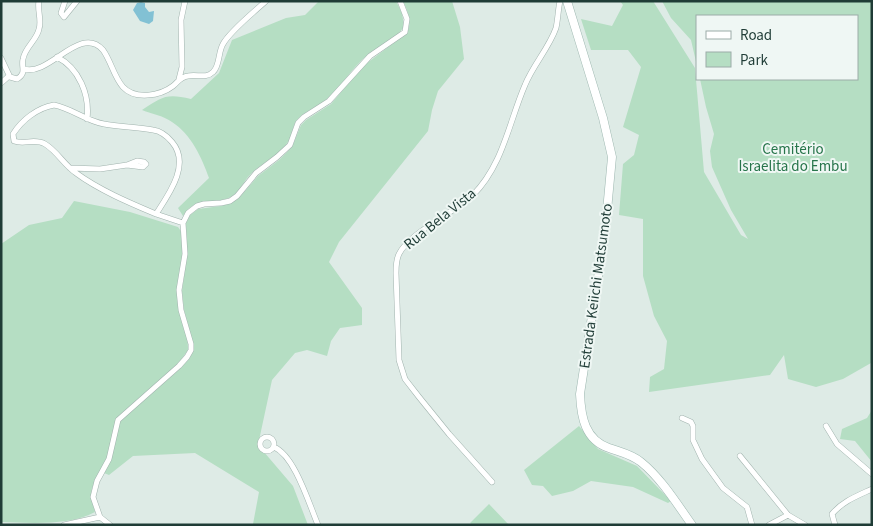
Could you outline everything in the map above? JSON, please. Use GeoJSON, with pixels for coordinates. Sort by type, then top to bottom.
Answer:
{"type":"FeatureCollection","features":[{"type":"Feature","properties":{"kind":"main road","name":"Estrada Keiichi Matsumoto"},"geometry":{"type":"LineString","coordinates":[[568,1],[603,118],[612,157],[605,232],[580,394],[580,408],[591,438],[608,448],[627,453],[643,463],[692,525]]}},
{"type":"Feature","properties":{"kind":"street"},"geometry":{"type":"LineString","coordinates":[[1,58],[9,76],[17,79],[22,75],[24,69],[22,59],[37,35],[40,25],[39,1]]}},
{"type":"Feature","properties":{"kind":"street"},"geometry":{"type":"LineString","coordinates":[[64,1],[61,13],[64,18],[76,1]]}},
{"type":"Feature","properties":{"kind":"street"},"geometry":{"type":"LineString","coordinates":[[24,69],[31,70],[77,45],[85,43],[100,45],[123,87],[130,92],[140,95],[164,92],[179,79],[182,67],[184,1]]}},
{"type":"Feature","properties":{"kind":"street"},"geometry":{"type":"LineString","coordinates":[[179,79],[188,76],[208,76],[212,73],[215,70],[219,50],[232,32],[266,1]]}},
{"type":"Feature","properties":{"kind":"street"},"geometry":{"type":"LineString","coordinates":[[110,525],[100,517],[94,503],[94,488],[109,459],[118,420],[179,366],[187,358],[190,350],[191,344],[179,290],[184,254],[183,223],[188,213],[197,206],[221,204],[238,196],[256,173],[290,145],[298,123],[304,117],[329,101],[366,60],[405,32],[406,19],[400,1]]}},
{"type":"Feature","properties":{"kind":"street","name":"Rua Bela Vista"},"geometry":{"type":"LineString","coordinates":[[492,482],[418,398],[405,379],[399,350],[397,261],[407,244],[461,205],[481,187],[504,146],[525,85],[552,36],[556,26],[560,1]]}},
{"type":"Feature","properties":{"kind":"street"},"geometry":{"type":"LineString","coordinates":[[58,57],[72,66],[77,74],[87,102],[87,119]]}},
{"type":"Feature","properties":{"kind":"street"},"geometry":{"type":"LineString","coordinates":[[1,83],[9,76]]}},
{"type":"Feature","properties":{"kind":"street"},"geometry":{"type":"LineString","coordinates":[[156,214],[169,194],[181,161],[176,147],[165,135],[154,130],[102,124],[60,106],[46,106],[32,114],[13,134],[16,142],[35,141],[45,144],[69,168],[82,177],[131,203],[156,214],[183,223]]}},
{"type":"Feature","properties":{"kind":"street"},"geometry":{"type":"LineString","coordinates":[[69,168],[100,169],[127,165],[141,167]]}},
{"type":"Feature","properties":{"kind":"street"},"geometry":{"type":"LineString","coordinates":[[682,418],[691,422],[694,426],[693,440],[702,459],[722,488],[747,507],[752,525]]}},
{"type":"Feature","properties":{"kind":"street"},"geometry":{"type":"LineString","coordinates":[[826,426],[837,444],[872,474]]}},
{"type":"Feature","properties":{"kind":"street"},"geometry":{"type":"LineString","coordinates":[[274,448],[280,450],[291,464],[318,525]]}},
{"type":"Feature","properties":{"kind":"street"},"geometry":{"type":"LineString","coordinates":[[740,456],[788,515],[805,525]]}},
{"type":"Feature","properties":{"kind":"street"},"geometry":{"type":"LineString","coordinates":[[835,525],[832,514],[835,510],[847,500],[872,490]]}},
{"type":"Feature","properties":{"kind":"street"},"geometry":{"type":"LineString","coordinates":[[769,525],[788,515]]}},
{"type":"Feature","properties":{"kind":"street"},"geometry":{"type":"LineString","coordinates":[[64,525],[100,517]]}},
{"type":"Feature","properties":{"kind":"green space"},"geometry":{"type":"Polygon","coordinates":[[[319,1],[396,1],[402,13],[404,26],[396,36],[360,62],[327,99],[299,118],[284,147],[252,172],[234,195],[194,205],[183,216],[178,208],[209,178],[206,170],[195,147],[179,127],[165,118],[142,110],[165,97],[176,96],[191,99],[219,73],[232,40],[286,18],[305,15],[319,1]]]}},
{"type":"Feature","properties":{"kind":"green space"},"geometry":{"type":"Polygon","coordinates":[[[403,1],[452,1],[460,27],[464,59],[438,91],[428,131],[339,242],[329,262],[362,308],[362,325],[340,328],[331,341],[327,356],[307,350],[295,353],[272,380],[258,445],[293,486],[308,525],[253,524],[259,492],[195,453],[133,456],[109,475],[104,473],[120,421],[181,368],[193,351],[182,291],[187,255],[186,223],[190,215],[198,209],[221,206],[239,198],[258,176],[292,147],[301,125],[306,120],[331,104],[363,66],[407,33],[408,13],[403,1]]]}},
{"type":"Feature","properties":{"kind":"green space","name":"Cemitério Israelita do Embu"},"geometry":{"type":"Polygon","coordinates":[[[620,1],[653,1],[695,68],[704,172],[741,235],[748,239],[731,210],[712,167],[710,151],[714,134],[700,80],[858,80],[858,15],[696,15],[696,62],[691,40],[671,18],[662,1],[872,1],[871,363],[843,379],[816,387],[788,379],[784,355],[770,375],[649,392],[650,377],[664,369],[667,341],[654,316],[643,276],[643,219],[619,215],[623,164],[634,155],[639,135],[623,127],[641,67],[628,50],[591,50],[581,19],[612,26],[623,5],[620,1]]]}},
{"type":"Feature","properties":{"kind":"green space"},"geometry":{"type":"Polygon","coordinates":[[[74,201],[130,212],[178,227],[183,239],[183,248],[178,295],[187,335],[188,350],[178,364],[116,419],[107,458],[92,488],[91,497],[95,512],[74,520],[62,522],[1,522],[1,244],[29,225],[62,218],[74,201]]]}},
{"type":"Feature","properties":{"kind":"green space"},"geometry":{"type":"Polygon","coordinates":[[[872,410],[872,462],[855,441],[840,439],[842,429],[867,418],[872,410]]]}},
{"type":"Feature","properties":{"kind":"green space"},"geometry":{"type":"Polygon","coordinates":[[[579,426],[598,449],[637,466],[671,501],[668,503],[633,487],[591,481],[573,491],[552,496],[543,486],[532,485],[524,470],[579,426]]]}},
{"type":"Feature","properties":{"kind":"green space"},"geometry":{"type":"Polygon","coordinates":[[[489,504],[509,525],[472,525],[470,523],[489,504]]]}},
{"type":"Feature","properties":{"kind":"water"},"geometry":{"type":"Polygon","coordinates":[[[137,3],[145,3],[145,7],[149,12],[154,11],[153,21],[149,24],[140,21],[133,10],[137,3]]]}}]}
